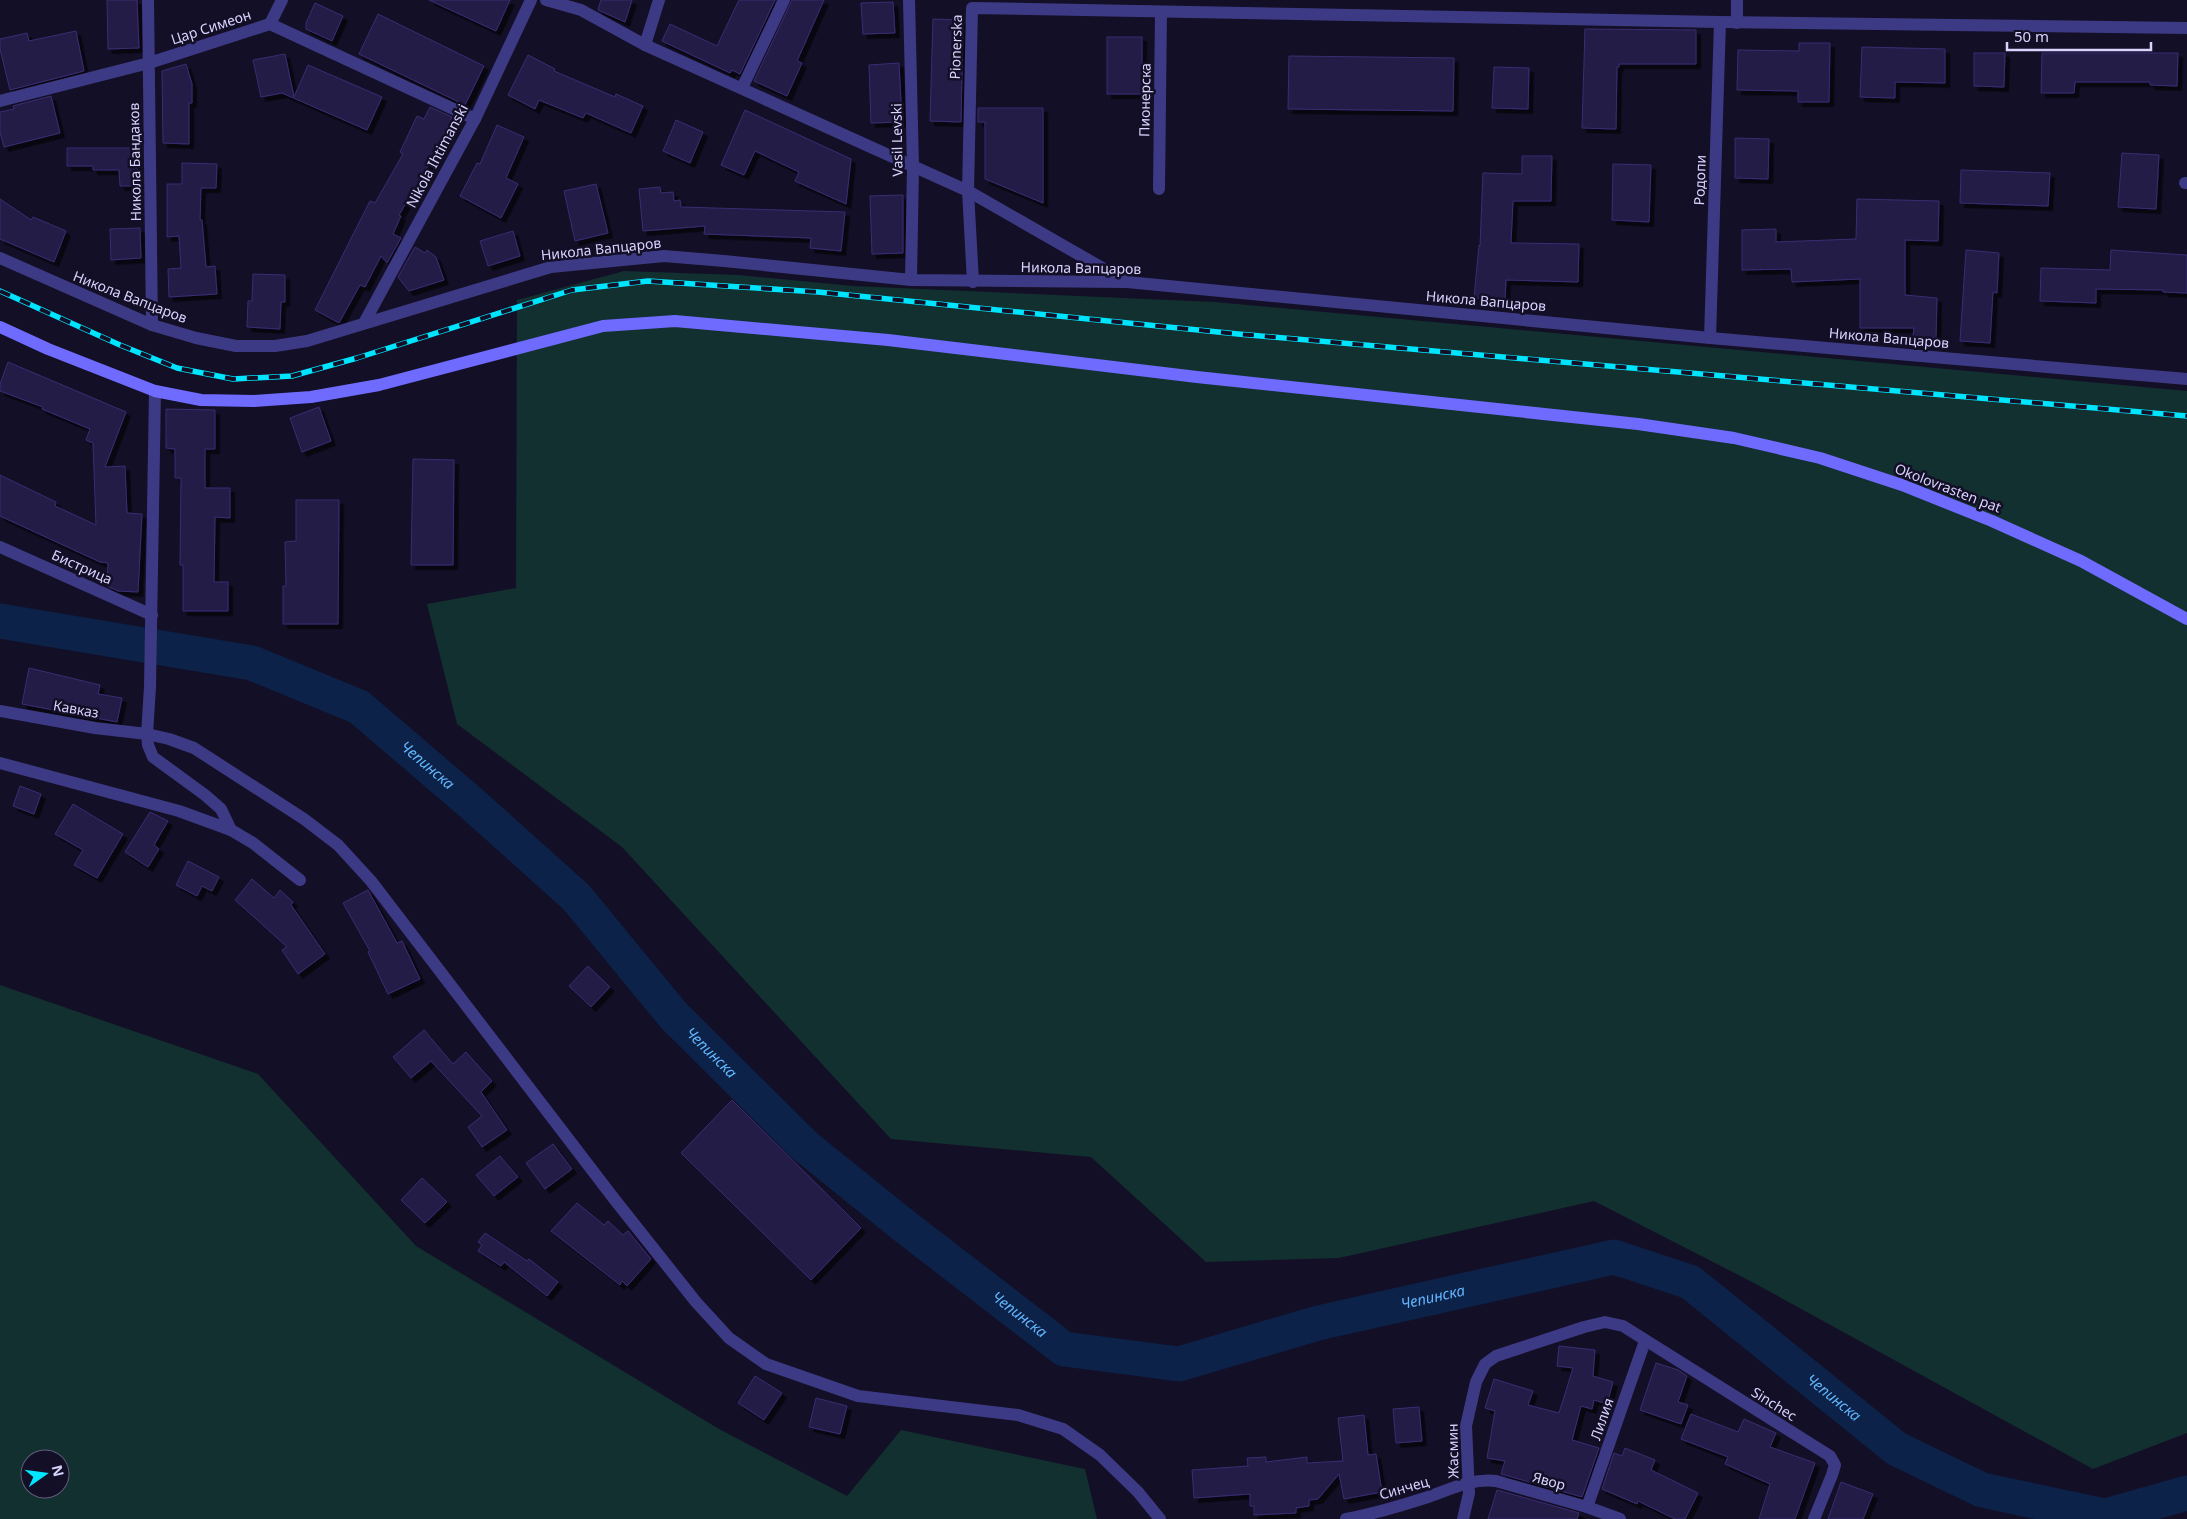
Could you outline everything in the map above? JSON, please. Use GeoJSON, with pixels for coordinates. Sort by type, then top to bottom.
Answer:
{"type":"FeatureCollection","features":[{"type":"Feature","properties":{"kind":"street","name":"Никола Бандаков"},"geometry":{"type":"LineString","coordinates":[[148,0],[152,324]]}},
{"type":"Feature","properties":{"kind":"street"},"geometry":{"type":"LineString","coordinates":[[270,24],[282,0]]}},
{"type":"Feature","properties":{"kind":"street","name":"Nikola Ihtimanski"},"geometry":{"type":"LineString","coordinates":[[364,323],[475,119],[531,0]]}},
{"type":"Feature","properties":{"kind":"street"},"geometry":{"type":"LineString","coordinates":[[546,0],[581,10],[645,45],[968,191],[1127,282]]}},
{"type":"Feature","properties":{"kind":"street"},"geometry":{"type":"LineString","coordinates":[[645,45],[659,0]]}},
{"type":"Feature","properties":{"kind":"street"},"geometry":{"type":"LineString","coordinates":[[742,88],[784,0]]}},
{"type":"Feature","properties":{"kind":"street","name":"Vasil Levski"},"geometry":{"type":"LineString","coordinates":[[909,0],[913,166],[911,280]]}},
{"type":"Feature","properties":{"kind":"street"},"geometry":{"type":"LineString","coordinates":[[1737,0],[1737,23]]}},
{"type":"Feature","properties":{"kind":"street","name":"Pionerska"},"geometry":{"type":"LineString","coordinates":[[973,282],[968,191],[972,8],[1737,23],[2187,28]]}},
{"type":"Feature","properties":{"kind":"street","name":"Пионерска"},"geometry":{"type":"LineString","coordinates":[[1159,189],[1161,12]]}},
{"type":"Feature","properties":{"kind":"street","name":"Родопи"},"geometry":{"type":"LineString","coordinates":[[1710,338],[1720,22]]}},
{"type":"Feature","properties":{"kind":"street","name":"Цар Симеон"},"geometry":{"type":"LineString","coordinates":[[0,101],[149,63],[270,24],[475,119]]}},
{"type":"Feature","properties":{"kind":"street","name":"Никола Вапцаров"},"geometry":{"type":"LineString","coordinates":[[0,258],[152,324],[196,338],[236,346],[275,346],[307,341],[551,267],[627,258],[664,256],[911,280],[1127,282],[1710,338],[2187,379]]}},
{"type":"Feature","properties":{"kind":"street","name":"Okolovrasten pat"},"geometry":{"type":"LineString","coordinates":[[155,391],[201,400],[254,401],[311,397],[379,385],[603,326],[675,321],[888,340],[1197,377],[1506,409],[1734,438],[1820,458],[1902,485],[1992,521],[2082,561],[2187,620]]}},
{"type":"Feature","properties":{"kind":"street"},"geometry":{"type":"LineString","coordinates":[[0,327],[93,368],[155,391],[148,745],[153,757],[221,809],[231,830]]}},
{"type":"Feature","properties":{"kind":"street","name":"Бистрица"},"geometry":{"type":"LineString","coordinates":[[0,547],[152,618]]}},
{"type":"Feature","properties":{"kind":"street","name":"Кавказ"},"geometry":{"type":"LineString","coordinates":[[0,711],[95,728],[147,734],[194,748],[304,819],[338,844],[371,881],[615,1200],[696,1302],[730,1338],[766,1364],[858,1396],[1018,1415],[1063,1430],[1100,1455],[1138,1492],[1160,1519]]}},
{"type":"Feature","properties":{"kind":"street"},"geometry":{"type":"LineString","coordinates":[[0,763],[170,809],[231,830],[253,843],[300,880]]}},
{"type":"Feature","properties":{"kind":"street","name":"Жасмин"},"geometry":{"type":"LineString","coordinates":[[1463,1519],[1469,1493],[1466,1426],[1476,1382],[1485,1364],[1496,1356],[1605,1322],[1624,1326],[1645,1341]]}},
{"type":"Feature","properties":{"kind":"street","name":"Лилия"},"geometry":{"type":"LineString","coordinates":[[1587,1507],[1645,1341]]}},
{"type":"Feature","properties":{"kind":"street","name":"Sinchec"},"geometry":{"type":"LineString","coordinates":[[1645,1341],[1830,1456],[1835,1465],[1814,1519]]}},
{"type":"Feature","properties":{"kind":"street","name":"Явор"},"geometry":{"type":"LineString","coordinates":[[1469,1482],[1496,1481],[1587,1507],[1620,1519]]}},
{"type":"Feature","properties":{"kind":"street","name":"Синчец"},"geometry":{"type":"LineString","coordinates":[[1346,1519],[1421,1499],[1469,1482]]}},
{"type":"Feature","properties":{"kind":"green space"},"geometry":{"type":"Polygon","coordinates":[[[624,271],[739,275],[853,286],[1215,302],[2187,391],[2187,1433],[2093,1469],[1754,1283],[1594,1201],[1339,1258],[1206,1262],[1091,1157],[891,1139],[622,847],[457,724],[427,604],[516,588],[517,300],[624,271]]]}},
{"type":"Feature","properties":{"kind":"green space"},"geometry":{"type":"Polygon","coordinates":[[[0,985],[258,1074],[416,1246],[719,1429],[847,1496],[901,1430],[1085,1469],[1097,1519],[0,1519],[0,985]]]}},
{"type":"Feature","properties":{"kind":"building"},"geometry":{"type":"Polygon","coordinates":[[[107,0],[137,0],[139,48],[108,49],[107,0]]]}},
{"type":"Feature","properties":{"kind":"building"},"geometry":{"type":"Polygon","coordinates":[[[429,0],[510,0],[496,31],[429,0]]]}},
{"type":"Feature","properties":{"kind":"building"},"geometry":{"type":"Polygon","coordinates":[[[601,0],[632,0],[625,22],[598,10],[601,0]]]}},
{"type":"Feature","properties":{"kind":"building"},"geometry":{"type":"Polygon","coordinates":[[[739,0],[775,0],[740,74],[732,70],[730,73],[662,41],[670,24],[717,46],[739,0]]]}},
{"type":"Feature","properties":{"kind":"building"},"geometry":{"type":"Polygon","coordinates":[[[792,0],[824,0],[797,61],[802,63],[787,96],[754,81],[792,0]]]}},
{"type":"Feature","properties":{"kind":"building"},"geometry":{"type":"Polygon","coordinates":[[[893,2],[895,33],[863,34],[861,3],[893,2]]]}},
{"type":"Feature","properties":{"kind":"building"},"geometry":{"type":"Polygon","coordinates":[[[315,3],[343,16],[332,41],[306,29],[306,23],[315,3]]]}},
{"type":"Feature","properties":{"kind":"building"},"geometry":{"type":"Polygon","coordinates":[[[378,14],[484,66],[465,105],[359,54],[378,14]]]}},
{"type":"Feature","properties":{"kind":"building"},"geometry":{"type":"Polygon","coordinates":[[[933,19],[963,20],[961,122],[930,121],[933,19]]]}},
{"type":"Feature","properties":{"kind":"building"},"geometry":{"type":"Polygon","coordinates":[[[1585,29],[1696,30],[1696,64],[1619,64],[1619,67],[1617,67],[1616,129],[1582,128],[1585,29]]]}},
{"type":"Feature","properties":{"kind":"building"},"geometry":{"type":"Polygon","coordinates":[[[76,31],[84,71],[10,90],[0,49],[0,39],[27,33],[29,41],[76,31]]]}},
{"type":"Feature","properties":{"kind":"building"},"geometry":{"type":"Polygon","coordinates":[[[1107,37],[1142,37],[1142,94],[1107,94],[1107,37]]]}},
{"type":"Feature","properties":{"kind":"building"},"geometry":{"type":"Polygon","coordinates":[[[1799,43],[1830,43],[1829,102],[1798,102],[1798,91],[1737,90],[1738,50],[1799,51],[1799,43]]]}},
{"type":"Feature","properties":{"kind":"building"},"geometry":{"type":"Polygon","coordinates":[[[1862,47],[1945,49],[1945,83],[1895,82],[1895,98],[1860,97],[1862,47]]]}},
{"type":"Feature","properties":{"kind":"building"},"geometry":{"type":"Polygon","coordinates":[[[1974,53],[2005,53],[2004,87],[1974,86],[1974,53]]]}},
{"type":"Feature","properties":{"kind":"building"},"geometry":{"type":"Polygon","coordinates":[[[2042,53],[2178,53],[2177,86],[2150,85],[2150,82],[2075,82],[2074,93],[2041,93],[2042,53]]]}},
{"type":"Feature","properties":{"kind":"building"},"geometry":{"type":"Polygon","coordinates":[[[285,54],[294,97],[308,65],[382,97],[367,130],[282,93],[261,97],[253,60],[285,54]]]}},
{"type":"Feature","properties":{"kind":"building"},"geometry":{"type":"Polygon","coordinates":[[[528,55],[555,69],[554,71],[615,97],[616,94],[643,106],[631,133],[586,113],[583,118],[539,100],[535,109],[508,95],[528,55]]]}},
{"type":"Feature","properties":{"kind":"building"},"geometry":{"type":"Polygon","coordinates":[[[1289,56],[1454,58],[1453,111],[1288,109],[1289,56]]]}},
{"type":"Feature","properties":{"kind":"building"},"geometry":{"type":"Polygon","coordinates":[[[899,63],[902,122],[871,123],[869,65],[899,63]]]}},
{"type":"Feature","properties":{"kind":"building"},"geometry":{"type":"Polygon","coordinates":[[[186,64],[192,84],[192,103],[189,103],[189,144],[163,143],[162,71],[186,64]]]}},
{"type":"Feature","properties":{"kind":"building"},"geometry":{"type":"Polygon","coordinates":[[[1494,67],[1529,68],[1528,109],[1492,108],[1494,67]]]}},
{"type":"Feature","properties":{"kind":"building"},"geometry":{"type":"Polygon","coordinates":[[[51,96],[60,133],[4,147],[0,132],[0,112],[14,109],[13,106],[51,96]]]}},
{"type":"Feature","properties":{"kind":"building"},"geometry":{"type":"Polygon","coordinates":[[[430,107],[452,117],[428,166],[399,215],[401,216],[393,234],[401,238],[387,263],[381,256],[365,287],[360,285],[339,323],[315,310],[370,201],[375,203],[403,154],[400,152],[417,116],[424,119],[430,107]]]}},
{"type":"Feature","properties":{"kind":"building"},"geometry":{"type":"Polygon","coordinates":[[[978,108],[1043,108],[1043,203],[985,179],[985,122],[978,122],[978,108]]]}},
{"type":"Feature","properties":{"kind":"building"},"geometry":{"type":"Polygon","coordinates":[[[745,110],[851,159],[846,204],[795,181],[799,172],[755,151],[744,175],[721,165],[745,110]]]}},
{"type":"Feature","properties":{"kind":"building"},"geometry":{"type":"Polygon","coordinates":[[[676,120],[703,132],[690,163],[663,151],[676,120]]]}},
{"type":"Feature","properties":{"kind":"building"},"geometry":{"type":"Polygon","coordinates":[[[497,125],[524,137],[506,178],[518,184],[501,218],[460,196],[477,163],[480,164],[497,125]]]}},
{"type":"Feature","properties":{"kind":"building"},"geometry":{"type":"Polygon","coordinates":[[[1735,138],[1769,139],[1768,179],[1735,178],[1735,138]]]}},
{"type":"Feature","properties":{"kind":"building"},"geometry":{"type":"Polygon","coordinates":[[[67,148],[136,148],[138,186],[120,186],[119,170],[93,170],[93,166],[67,166],[67,148]]]}},
{"type":"Feature","properties":{"kind":"building"},"geometry":{"type":"Polygon","coordinates":[[[2122,153],[2159,155],[2156,209],[2118,207],[2122,153]]]}},
{"type":"Feature","properties":{"kind":"building"},"geometry":{"type":"Polygon","coordinates":[[[1522,156],[1552,156],[1551,201],[1513,201],[1511,243],[1579,244],[1578,282],[1506,280],[1505,300],[1474,298],[1480,246],[1483,173],[1522,174],[1522,156]]]}},
{"type":"Feature","properties":{"kind":"building"},"geometry":{"type":"Polygon","coordinates":[[[182,163],[217,164],[216,188],[201,188],[200,220],[202,220],[206,267],[215,266],[217,294],[169,297],[168,269],[181,268],[179,236],[167,237],[167,184],[182,184],[182,163]]]}},
{"type":"Feature","properties":{"kind":"building"},"geometry":{"type":"Polygon","coordinates":[[[1613,164],[1651,165],[1649,222],[1612,220],[1613,164]]]}},
{"type":"Feature","properties":{"kind":"building"},"geometry":{"type":"Polygon","coordinates":[[[1961,170],[2050,173],[2048,206],[1960,203],[1961,170]]]}},
{"type":"Feature","properties":{"kind":"building"},"geometry":{"type":"Polygon","coordinates":[[[596,184],[608,233],[575,241],[564,191],[596,184]]]}},
{"type":"Feature","properties":{"kind":"building"},"geometry":{"type":"Polygon","coordinates":[[[660,187],[661,193],[673,192],[674,201],[680,200],[681,207],[845,212],[841,251],[810,248],[811,238],[704,234],[705,226],[643,231],[639,189],[660,187]]]}},
{"type":"Feature","properties":{"kind":"building"},"geometry":{"type":"Polygon","coordinates":[[[903,195],[903,253],[872,254],[870,196],[903,195]]]}},
{"type":"Feature","properties":{"kind":"building"},"geometry":{"type":"Polygon","coordinates":[[[0,199],[31,220],[33,217],[66,231],[54,262],[0,239],[0,199]]]}},
{"type":"Feature","properties":{"kind":"building"},"geometry":{"type":"Polygon","coordinates":[[[1857,199],[1939,201],[1938,241],[1905,240],[1905,295],[1937,298],[1936,338],[1913,336],[1914,328],[1860,328],[1860,279],[1792,282],[1791,269],[1742,270],[1742,230],[1776,229],[1776,242],[1856,239],[1857,199]]]}},
{"type":"Feature","properties":{"kind":"building"},"geometry":{"type":"Polygon","coordinates":[[[140,228],[141,258],[111,260],[110,229],[140,228]]]}},
{"type":"Feature","properties":{"kind":"building"},"geometry":{"type":"Polygon","coordinates":[[[513,231],[520,256],[488,266],[480,241],[513,231]]]}},
{"type":"Feature","properties":{"kind":"building"},"geometry":{"type":"Polygon","coordinates":[[[415,247],[425,253],[427,250],[436,257],[444,280],[409,291],[398,277],[415,247]]]}},
{"type":"Feature","properties":{"kind":"building"},"geometry":{"type":"Polygon","coordinates":[[[1966,250],[1999,253],[1997,293],[1993,292],[1990,343],[1960,341],[1966,250]]]}},
{"type":"Feature","properties":{"kind":"building"},"geometry":{"type":"Polygon","coordinates":[[[2111,250],[2187,255],[2187,293],[2163,292],[2163,290],[2096,289],[2096,303],[2040,301],[2041,268],[2110,270],[2111,250]]]}},
{"type":"Feature","properties":{"kind":"building"},"geometry":{"type":"Polygon","coordinates":[[[253,274],[285,275],[285,302],[281,302],[280,329],[247,327],[248,301],[252,301],[253,274]]]}},
{"type":"Feature","properties":{"kind":"building"},"geometry":{"type":"Polygon","coordinates":[[[8,362],[126,412],[105,467],[125,466],[127,513],[142,514],[138,592],[118,591],[107,586],[108,563],[100,562],[0,516],[0,475],[56,502],[55,506],[96,525],[93,443],[86,440],[90,429],[42,409],[43,407],[0,391],[0,384],[8,362]]]}},
{"type":"Feature","properties":{"kind":"building"},"geometry":{"type":"Polygon","coordinates":[[[319,407],[331,441],[302,452],[290,418],[319,407]]]}},
{"type":"Feature","properties":{"kind":"building"},"geometry":{"type":"Polygon","coordinates":[[[166,409],[215,410],[215,449],[205,449],[205,488],[230,488],[230,518],[215,517],[214,582],[228,582],[228,611],[183,611],[183,565],[180,565],[181,478],[175,478],[175,449],[166,448],[166,409]]]}},
{"type":"Feature","properties":{"kind":"building"},"geometry":{"type":"Polygon","coordinates":[[[413,459],[454,460],[453,565],[411,565],[413,459]]]}},
{"type":"Feature","properties":{"kind":"building"},"geometry":{"type":"Polygon","coordinates":[[[296,500],[339,500],[338,624],[283,624],[283,586],[286,586],[285,542],[296,541],[296,500]]]}},
{"type":"Feature","properties":{"kind":"building"},"geometry":{"type":"Polygon","coordinates":[[[29,668],[100,685],[98,694],[122,698],[117,722],[22,704],[29,668]]]}},
{"type":"Feature","properties":{"kind":"building"},"geometry":{"type":"Polygon","coordinates":[[[20,786],[41,794],[34,814],[13,806],[20,786]]]}},
{"type":"Feature","properties":{"kind":"building"},"geometry":{"type":"Polygon","coordinates":[[[73,804],[123,834],[97,878],[74,865],[83,850],[55,834],[73,804]]]}},
{"type":"Feature","properties":{"kind":"building"},"geometry":{"type":"Polygon","coordinates":[[[150,812],[168,821],[154,845],[159,849],[148,867],[125,852],[150,812]]]}},
{"type":"Feature","properties":{"kind":"building"},"geometry":{"type":"Polygon","coordinates":[[[188,861],[219,877],[212,891],[202,886],[197,896],[176,885],[188,861]]]}},
{"type":"Feature","properties":{"kind":"building"},"geometry":{"type":"Polygon","coordinates":[[[252,879],[274,898],[280,890],[293,902],[291,905],[325,954],[298,974],[282,950],[287,947],[235,900],[252,879]]]}},
{"type":"Feature","properties":{"kind":"building"},"geometry":{"type":"Polygon","coordinates":[[[368,890],[397,943],[402,941],[420,979],[388,994],[368,952],[370,951],[343,903],[368,890]]]}},
{"type":"Feature","properties":{"kind":"building"},"geometry":{"type":"Polygon","coordinates":[[[588,966],[610,987],[591,1007],[569,986],[588,966]]]}},
{"type":"Feature","properties":{"kind":"building"},"geometry":{"type":"Polygon","coordinates":[[[424,1030],[453,1064],[466,1052],[492,1081],[481,1092],[507,1130],[482,1147],[468,1127],[482,1116],[431,1061],[411,1078],[393,1057],[424,1030]]]}},
{"type":"Feature","properties":{"kind":"building"},"geometry":{"type":"Polygon","coordinates":[[[732,1100],[861,1228],[811,1280],[681,1153],[732,1100]]]}},
{"type":"Feature","properties":{"kind":"building"},"geometry":{"type":"Polygon","coordinates":[[[553,1144],[572,1169],[545,1189],[526,1163],[553,1144]]]}},
{"type":"Feature","properties":{"kind":"building"},"geometry":{"type":"Polygon","coordinates":[[[500,1156],[518,1177],[494,1196],[476,1175],[500,1156]]]}},
{"type":"Feature","properties":{"kind":"building"},"geometry":{"type":"Polygon","coordinates":[[[422,1178],[447,1202],[425,1223],[401,1200],[422,1178]]]}},
{"type":"Feature","properties":{"kind":"building"},"geometry":{"type":"Polygon","coordinates":[[[577,1203],[604,1225],[608,1221],[623,1235],[628,1231],[651,1259],[627,1286],[622,1281],[620,1285],[551,1231],[577,1203]]]}},
{"type":"Feature","properties":{"kind":"building"},"geometry":{"type":"Polygon","coordinates":[[[485,1233],[527,1261],[529,1259],[558,1282],[547,1296],[504,1262],[501,1266],[478,1251],[482,1245],[478,1242],[485,1233]]]}},
{"type":"Feature","properties":{"kind":"building"},"geometry":{"type":"Polygon","coordinates":[[[1559,1346],[1595,1350],[1593,1376],[1613,1382],[1607,1404],[1594,1400],[1592,1409],[1581,1406],[1572,1440],[1599,1448],[1582,1497],[1501,1474],[1505,1461],[1487,1458],[1495,1411],[1485,1408],[1494,1379],[1533,1391],[1528,1405],[1559,1413],[1573,1368],[1557,1366],[1559,1346]]]}},
{"type":"Feature","properties":{"kind":"building"},"geometry":{"type":"Polygon","coordinates":[[[1656,1363],[1678,1370],[1687,1376],[1678,1402],[1688,1405],[1681,1424],[1640,1410],[1656,1363]]]}},
{"type":"Feature","properties":{"kind":"building"},"geometry":{"type":"Polygon","coordinates":[[[755,1376],[782,1393],[764,1420],[738,1403],[755,1376]]]}},
{"type":"Feature","properties":{"kind":"building"},"geometry":{"type":"Polygon","coordinates":[[[816,1398],[847,1406],[840,1434],[809,1427],[816,1398]]]}},
{"type":"Feature","properties":{"kind":"building"},"geometry":{"type":"Polygon","coordinates":[[[1419,1407],[1422,1441],[1396,1443],[1393,1409],[1419,1407]]]}},
{"type":"Feature","properties":{"kind":"building"},"geometry":{"type":"Polygon","coordinates":[[[1691,1414],[1738,1432],[1744,1419],[1776,1433],[1770,1447],[1815,1463],[1795,1519],[1759,1519],[1770,1484],[1725,1464],[1728,1457],[1681,1439],[1691,1414]]]}},
{"type":"Feature","properties":{"kind":"building"},"geometry":{"type":"Polygon","coordinates":[[[1364,1415],[1368,1455],[1376,1454],[1382,1492],[1344,1499],[1339,1474],[1318,1499],[1309,1500],[1309,1506],[1296,1508],[1296,1513],[1254,1515],[1254,1506],[1250,1506],[1250,1494],[1194,1498],[1192,1470],[1248,1466],[1247,1458],[1266,1457],[1266,1462],[1307,1457],[1307,1463],[1343,1461],[1338,1418],[1364,1415]]]}},
{"type":"Feature","properties":{"kind":"building"},"geometry":{"type":"Polygon","coordinates":[[[1625,1448],[1655,1460],[1651,1470],[1698,1493],[1685,1519],[1675,1519],[1638,1501],[1637,1504],[1602,1489],[1614,1453],[1622,1456],[1625,1448]]]}},
{"type":"Feature","properties":{"kind":"building"},"geometry":{"type":"Polygon","coordinates":[[[1841,1482],[1873,1494],[1863,1519],[1828,1519],[1841,1482]]]}},
{"type":"Feature","properties":{"kind":"building"},"geometry":{"type":"Polygon","coordinates":[[[1497,1490],[1579,1513],[1577,1519],[1488,1519],[1497,1490]]]}},
{"type":"Feature","properties":{"kind":"waterway","name":"Чепинска"},"geometry":{"type":"LineString","coordinates":[[0,621],[252,663],[359,707],[470,802],[576,897],[674,1016],[805,1146],[903,1225],[1064,1349],[1179,1364],[1318,1323],[1614,1257],[1690,1282],[1897,1449],[1982,1490],[2105,1516],[2187,1493]]}},
{"type":"Feature","properties":{"kind":"railway"},"geometry":{"type":"LineString","coordinates":[[0,291],[120,345],[177,368],[233,379],[292,376],[357,358],[572,290],[648,281],[818,292],[1238,334],[2187,416]]}}]}
